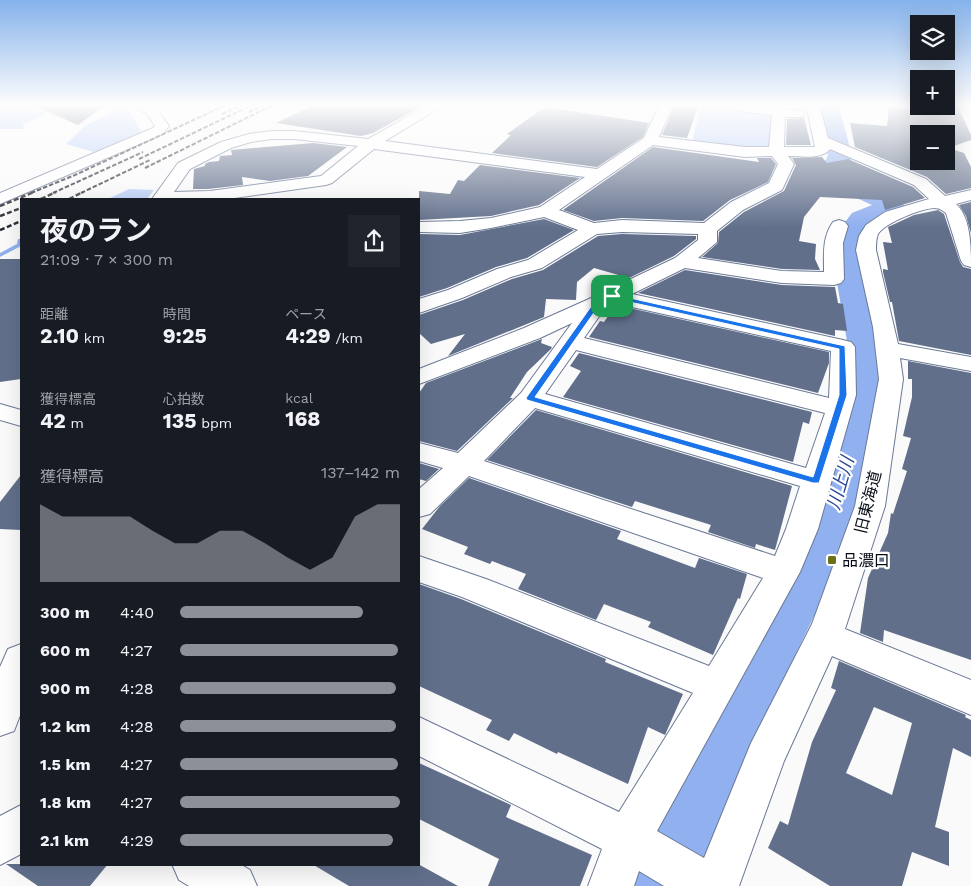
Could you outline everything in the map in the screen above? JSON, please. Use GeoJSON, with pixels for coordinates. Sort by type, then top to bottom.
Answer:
{"type":"FeatureCollection","features":[{"type":"Feature","properties":{"kind":"street"},"geometry":{"type":"LineString","coordinates":[[0,199],[125,145]]}},
{"type":"Feature","properties":{"kind":"street"},"geometry":{"type":"LineString","coordinates":[[160,198],[184,166],[225,145]]}},
{"type":"Feature","properties":{"kind":"street"},"geometry":{"type":"LineString","coordinates":[[160,198],[210,196],[326,180],[368,145]]}},
{"type":"Feature","properties":{"kind":"street"},"geometry":{"type":"LineString","coordinates":[[380,145],[601,174]]}},
{"type":"Feature","properties":{"kind":"street"},"geometry":{"type":"LineString","coordinates":[[420,227],[460,227],[491,223],[546,211],[642,145]]}},
{"type":"Feature","properties":{"kind":"street"},"geometry":{"type":"LineString","coordinates":[[692,145],[745,152],[819,151],[824,149],[824,145]]}},
{"type":"Feature","properties":{"kind":"street"},"geometry":{"type":"LineString","coordinates":[[420,306],[455,294],[504,273],[535,264],[592,229],[622,226],[708,229],[737,206],[776,186],[786,164],[776,151],[776,145]]}},
{"type":"Feature","properties":{"kind":"street"},"geometry":{"type":"LineString","coordinates":[[835,145],[920,182],[938,198],[936,202]]}},
{"type":"Feature","properties":{"kind":"street"},"geometry":{"type":"LineString","coordinates":[[682,262],[782,276],[834,279],[833,243],[853,229],[872,229],[887,218],[936,202],[971,195]]}},
{"type":"Feature","properties":{"kind":"street"},"geometry":{"type":"LineString","coordinates":[[936,202],[971,206]]}},
{"type":"Feature","properties":{"kind":"street"},"geometry":{"type":"LineString","coordinates":[[936,202],[948,206],[954,211],[971,261]]}},
{"type":"Feature","properties":{"kind":"street"},"geometry":{"type":"LineString","coordinates":[[546,211],[592,229]]}},
{"type":"Feature","properties":{"kind":"street"},"geometry":{"type":"LineString","coordinates":[[420,377],[532,333],[682,262],[708,242],[708,229]]}},
{"type":"Feature","properties":{"kind":"street","name":"旧東海道"},"geometry":{"type":"LineString","coordinates":[[704,882],[824,636],[870,506],[891,379],[887,349],[866,250],[867,241],[853,229]]}},
{"type":"Feature","properties":{"kind":"street"},"geometry":{"type":"LineString","coordinates":[[420,505],[530,398],[569,341],[605,299]]}},
{"type":"Feature","properties":{"kind":"street"},"geometry":{"type":"LineString","coordinates":[[605,299],[843,347],[843,395],[802,529],[784,572],[718,686],[611,886]]}},
{"type":"Feature","properties":{"kind":"street"},"geometry":{"type":"LineString","coordinates":[[569,341],[838,408]]}},
{"type":"Feature","properties":{"kind":"street"},"geometry":{"type":"LineString","coordinates":[[887,349],[971,364]]}},
{"type":"Feature","properties":{"kind":"street"},"geometry":{"type":"LineString","coordinates":[[530,398],[816,481]]}},
{"type":"Feature","properties":{"kind":"street"},"geometry":{"type":"LineString","coordinates":[[0,412],[20,418]]}},
{"type":"Feature","properties":{"kind":"street"},"geometry":{"type":"LineString","coordinates":[[420,452],[464,464],[784,572]]}},
{"type":"Feature","properties":{"kind":"street"},"geometry":{"type":"LineString","coordinates":[[420,569],[474,588],[718,686]]}},
{"type":"Feature","properties":{"kind":"street"},"geometry":{"type":"LineString","coordinates":[[824,636],[971,698]]}},
{"type":"Feature","properties":{"kind":"street"},"geometry":{"type":"LineString","coordinates":[[0,718],[20,663]]}},
{"type":"Feature","properties":{"kind":"street"},"geometry":{"type":"LineString","coordinates":[[420,736],[633,842],[704,882]]}},
{"type":"Feature","properties":{"kind":"street"},"geometry":{"type":"LineString","coordinates":[[0,844],[20,828]]}},
{"type":"Feature","properties":{"kind":"street"},"geometry":{"type":"LineString","coordinates":[[199,866],[234,886]]}},
{"type":"Feature","properties":{"kind":"shaded area"},"geometry":{"type":"Polygon","coordinates":[[[71,145],[110,145],[94,152],[71,145]]]}},
{"type":"Feature","properties":{"kind":"shaded area"},"geometry":{"type":"Polygon","coordinates":[[[720,145],[769,145],[764,149],[720,145]]]}},
{"type":"Feature","properties":{"kind":"shaded area"},"geometry":{"type":"Polygon","coordinates":[[[129,189],[154,190],[148,198],[110,198],[129,189]]]}},
{"type":"Feature","properties":{"kind":"building"},"geometry":{"type":"Polygon","coordinates":[[[286,145],[347,147],[308,176],[270,181],[242,177],[243,185],[193,189],[194,169],[205,166],[209,162],[219,161],[220,156],[232,155],[231,150],[286,145]]]}},
{"type":"Feature","properties":{"kind":"building"},"geometry":{"type":"Polygon","coordinates":[[[500,145],[630,145],[597,167],[492,153],[500,145]]]}},
{"type":"Feature","properties":{"kind":"building"},"geometry":{"type":"Polygon","coordinates":[[[855,145],[910,145],[910,170],[855,147],[855,145]]]}},
{"type":"Feature","properties":{"kind":"building"},"geometry":{"type":"Polygon","coordinates":[[[653,147],[759,162],[757,158],[771,158],[776,164],[768,182],[730,200],[703,221],[622,218],[594,221],[563,210],[653,147]]]}},
{"type":"Feature","properties":{"kind":"building"},"geometry":{"type":"Polygon","coordinates":[[[955,150],[964,153],[971,167],[971,188],[946,194],[927,177],[910,170],[955,170],[955,150]]]}},
{"type":"Feature","properties":{"kind":"building"},"geometry":{"type":"Polygon","coordinates":[[[822,157],[827,163],[848,159],[913,187],[925,198],[885,210],[882,200],[820,197],[804,217],[799,241],[816,244],[815,259],[820,270],[782,269],[702,257],[718,243],[719,232],[744,212],[784,191],[796,165],[792,158],[822,157]]]}},
{"type":"Feature","properties":{"kind":"building"},"geometry":{"type":"Polygon","coordinates":[[[480,165],[580,178],[539,205],[491,216],[420,220],[419,191],[450,194],[458,180],[464,181],[480,165]]]}},
{"type":"Feature","properties":{"kind":"building"},"geometry":{"type":"Polygon","coordinates":[[[971,202],[971,233],[966,216],[959,205],[971,202]]]}},
{"type":"Feature","properties":{"kind":"building"},"geometry":{"type":"Polygon","coordinates":[[[938,210],[944,214],[960,262],[963,267],[971,269],[971,355],[899,341],[892,302],[890,302],[883,272],[883,269],[888,270],[883,242],[892,243],[888,227],[914,215],[938,210]]]}},
{"type":"Feature","properties":{"kind":"building"},"geometry":{"type":"Polygon","coordinates":[[[544,219],[574,230],[527,258],[496,267],[447,288],[420,297],[420,234],[460,235],[544,219]]]}},
{"type":"Feature","properties":{"kind":"building"},"geometry":{"type":"Polygon","coordinates":[[[622,234],[696,236],[696,239],[674,256],[629,278],[594,268],[577,282],[576,300],[546,299],[544,317],[448,356],[465,334],[431,344],[420,334],[420,315],[463,300],[512,279],[543,270],[598,236],[622,234]]]}},
{"type":"Feature","properties":{"kind":"building"},"geometry":{"type":"Polygon","coordinates":[[[0,259],[20,259],[20,379],[0,382],[0,259]]]}},
{"type":"Feature","properties":{"kind":"building"},"geometry":{"type":"Polygon","coordinates":[[[685,270],[782,285],[835,287],[838,303],[843,304],[847,331],[835,330],[835,336],[638,293],[685,270]]]}},
{"type":"Feature","properties":{"kind":"building"},"geometry":{"type":"Polygon","coordinates":[[[616,305],[829,352],[829,363],[818,393],[589,337],[600,321],[604,322],[616,305]]]}},
{"type":"Feature","properties":{"kind":"building"},"geometry":{"type":"Polygon","coordinates":[[[542,339],[541,343],[552,347],[527,372],[510,398],[513,398],[457,451],[420,441],[420,392],[426,383],[542,339]]]}},
{"type":"Feature","properties":{"kind":"building"},"geometry":{"type":"Polygon","coordinates":[[[579,353],[812,412],[809,424],[803,422],[793,462],[563,397],[581,371],[570,366],[579,353]]]}},
{"type":"Feature","properties":{"kind":"building"},"geometry":{"type":"Polygon","coordinates":[[[908,361],[971,373],[971,660],[884,630],[883,642],[860,633],[868,578],[888,533],[891,513],[893,514],[907,471],[902,469],[911,438],[903,436],[912,397],[912,379],[908,379],[908,361]]]}},
{"type":"Feature","properties":{"kind":"building"},"geometry":{"type":"Polygon","coordinates":[[[536,410],[792,486],[775,550],[756,544],[755,548],[708,532],[711,525],[635,501],[632,507],[487,460],[536,410]]]}},
{"type":"Feature","properties":{"kind":"building"},"geometry":{"type":"Polygon","coordinates":[[[420,463],[439,469],[426,481],[420,479],[420,463]]]}},
{"type":"Feature","properties":{"kind":"building"},"geometry":{"type":"Polygon","coordinates":[[[20,476],[20,530],[0,529],[0,502],[20,476]]]}},
{"type":"Feature","properties":{"kind":"building"},"geometry":{"type":"Polygon","coordinates":[[[469,478],[621,531],[617,539],[695,568],[699,558],[747,574],[740,599],[738,598],[713,655],[648,627],[651,622],[604,604],[596,620],[518,589],[526,574],[492,561],[490,564],[464,554],[468,547],[422,529],[440,506],[469,478]]]}},
{"type":"Feature","properties":{"kind":"building"},"geometry":{"type":"Polygon","coordinates":[[[420,584],[461,599],[606,659],[605,662],[683,694],[665,735],[648,727],[628,784],[558,752],[557,754],[514,733],[509,741],[486,730],[492,720],[420,686],[420,584]]]}},
{"type":"Feature","properties":{"kind":"building"},"geometry":{"type":"Polygon","coordinates":[[[839,661],[966,715],[965,717],[971,720],[971,757],[953,748],[935,827],[949,832],[949,866],[912,852],[902,886],[830,886],[768,848],[780,821],[788,825],[812,742],[836,690],[831,688],[839,661]],[[874,707],[846,773],[892,795],[912,723],[874,707]]]}},
{"type":"Feature","properties":{"kind":"building"},"geometry":{"type":"Polygon","coordinates":[[[420,763],[511,805],[506,817],[592,855],[580,886],[488,886],[499,859],[420,820],[420,763]]]}},
{"type":"Feature","properties":{"kind":"building"},"geometry":{"type":"Polygon","coordinates":[[[6,864],[20,864],[20,866],[106,866],[90,886],[38,886],[6,864]]]}},
{"type":"Feature","properties":{"kind":"building"},"geometry":{"type":"Polygon","coordinates":[[[420,865],[458,886],[349,886],[315,866],[420,865]]]}},
{"type":"Feature","properties":{"kind":"waterway","name":"川上川"},"geometry":{"type":"LineString","coordinates":[[662,886],[676,848],[744,697],[821,550],[865,400],[865,341],[845,242],[862,219],[892,207],[883,200],[850,185],[837,164],[840,155],[838,145]]}},
{"type":"Feature","properties":{"kind":"waterway"},"geometry":{"type":"LineString","coordinates":[[0,255],[19,245],[20,240]]}},
{"type":"Feature","properties":{"kind":"waterway","name":"川上川"},"geometry":{"type":"LineString","coordinates":[[865,341],[870,341]]}},
{"type":"Feature","properties":{"kind":"railway"},"geometry":{"type":"LineString","coordinates":[[31,193],[139,145]]}},
{"type":"Feature","properties":{"kind":"railway"},"geometry":{"type":"LineString","coordinates":[[139,159],[168,145]]}},
{"type":"Feature","properties":{"kind":"railway"},"geometry":{"type":"LineString","coordinates":[[145,168],[191,145]]}},
{"type":"Feature","properties":{"kind":"railway"},"geometry":{"type":"LineString","coordinates":[[53,193],[143,152]]}},
{"type":"Feature","properties":{"kind":"railway"},"geometry":{"type":"LineString","coordinates":[[81,193],[150,160]]}},
{"type":"Feature","properties":{"kind":"railway"},"geometry":{"type":"LineString","coordinates":[[0,206],[34,192]]}},
{"type":"Feature","properties":{"kind":"railway"},"geometry":{"type":"LineString","coordinates":[[43,198],[56,192]]}},
{"type":"Feature","properties":{"kind":"railway"},"geometry":{"type":"LineString","coordinates":[[71,198],[81,193]]}},
{"type":"Feature","properties":{"kind":"railway"},"geometry":{"type":"LineString","coordinates":[[0,216],[20,208]]}},
{"type":"Feature","properties":{"kind":"railway"},"geometry":{"type":"LineString","coordinates":[[0,230],[20,221]]}},
{"type":"Feature","properties":{"kind":"place","name":"品濃口"},"geometry":{"type":"Point","coordinates":[832,560]}},
{"type":"Feature","properties":{"kind":"route"},"geometry":{"type":"LineString","coordinates":[[612,296],[843,347],[843,395],[816,481],[530,398],[598,302],[612,296]]}}]}
